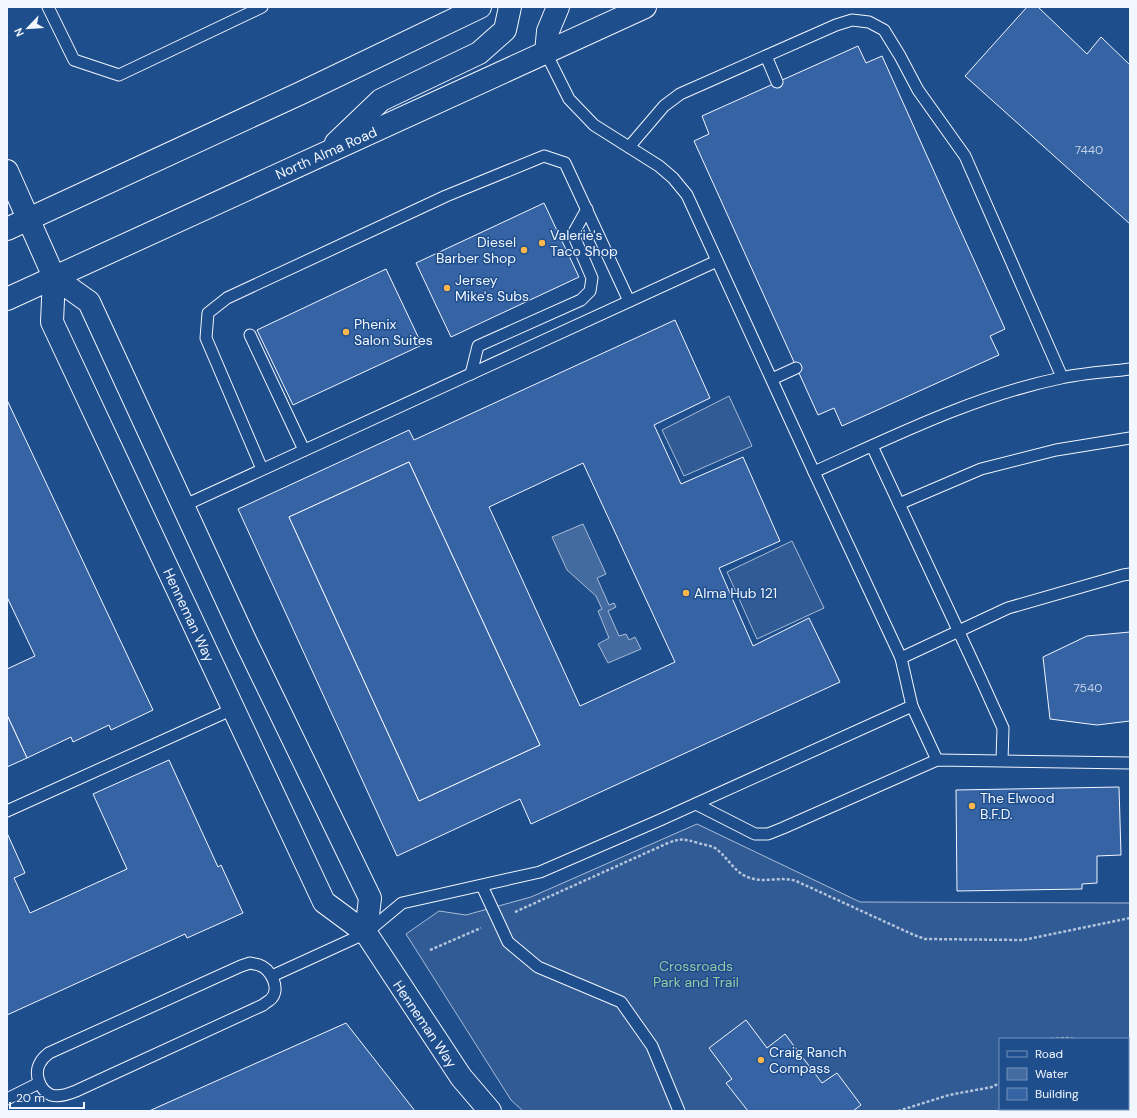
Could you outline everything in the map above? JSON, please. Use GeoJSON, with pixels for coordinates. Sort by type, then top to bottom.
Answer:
{"type":"FeatureCollection","features":[{"type":"Feature","properties":{"kind":"street"},"geometry":{"type":"LineString","coordinates":[[7,229],[294,96],[480,7]]}},
{"type":"Feature","properties":{"kind":"street"},"geometry":{"type":"LineString","coordinates":[[324,154],[381,100],[480,53],[505,30],[510,7]]}},
{"type":"Feature","properties":{"kind":"street"},"geometry":{"type":"LineString","coordinates":[[546,53],[548,31],[558,7]]}},
{"type":"Feature","properties":{"kind":"street","name":"North Alma Road"},"geometry":{"type":"LineString","coordinates":[[7,299],[645,7]]}},
{"type":"Feature","properties":{"kind":"street","name":"Henneman Way"},"geometry":{"type":"LineString","coordinates":[[7,171],[54,277],[52,322],[324,902],[366,933],[461,1077],[490,1111]]}},
{"type":"Feature","properties":{"kind":"street"},"geometry":{"type":"LineString","coordinates":[[54,277],[88,302],[245,640],[370,898],[366,933]]}},
{"type":"Feature","properties":{"kind":"lane"},"geometry":{"type":"LineString","coordinates":[[48,7],[74,60],[120,75],[262,7]]}},
{"type":"Feature","properties":{"kind":"lane"},"geometry":{"type":"LineString","coordinates":[[629,147],[664,106],[680,94],[836,25],[852,20],[869,22],[884,30],[918,90],[965,156],[1062,377]]}},
{"type":"Feature","properties":{"kind":"lane"},"geometry":{"type":"LineString","coordinates":[[546,53],[569,99],[594,125],[659,166],[673,178],[687,195],[901,658],[912,706],[937,760]]}},
{"type":"Feature","properties":{"kind":"lane"},"geometry":{"type":"LineString","coordinates":[[766,56],[777,82]]}},
{"type":"Feature","properties":{"kind":"lane"},"geometry":{"type":"LineString","coordinates":[[262,470],[206,338],[208,313],[227,298],[446,196],[544,156],[565,163],[629,301]]}},
{"type":"Feature","properties":{"kind":"lane"},"geometry":{"type":"LineString","coordinates":[[471,374],[478,346],[581,300],[590,291],[592,278],[573,234],[587,209]]}},
{"type":"Feature","properties":{"kind":"lane"},"geometry":{"type":"LineString","coordinates":[[183,506],[717,261]]}},
{"type":"Feature","properties":{"kind":"lane"},"geometry":{"type":"LineString","coordinates":[[250,335],[304,450]]}},
{"type":"Feature","properties":{"kind":"lane"},"geometry":{"type":"LineString","coordinates":[[772,379],[796,368]]}},
{"type":"Feature","properties":{"kind":"lane"},"geometry":{"type":"LineString","coordinates":[[814,472],[949,412],[1005,392],[1062,377],[1130,369]]}},
{"type":"Feature","properties":{"kind":"lane"},"geometry":{"type":"LineString","coordinates":[[899,504],[981,469],[1056,450],[1130,438]]}},
{"type":"Feature","properties":{"kind":"lane"},"geometry":{"type":"LineString","coordinates":[[872,446],[1003,728],[1002,760]]}},
{"type":"Feature","properties":{"kind":"lane"},"geometry":{"type":"LineString","coordinates":[[901,658],[1008,608],[1130,574]]}},
{"type":"Feature","properties":{"kind":"lane"},"geometry":{"type":"LineString","coordinates":[[272,976],[366,933],[402,903],[540,872],[696,804],[912,706]]}},
{"type":"Feature","properties":{"kind":"lane"},"geometry":{"type":"LineString","coordinates":[[7,812],[233,709]]}},
{"type":"Feature","properties":{"kind":"lane"},"geometry":{"type":"LineString","coordinates":[[696,804],[756,834],[768,834],[937,760],[1130,763]]}},
{"type":"Feature","properties":{"kind":"lane"},"geometry":{"type":"LineString","coordinates":[[482,886],[508,942],[538,967],[622,1002],[652,1046],[680,1111]]}},
{"type":"Feature","properties":{"kind":"lane"},"geometry":{"type":"LineString","coordinates":[[259,964],[267,969],[272,976],[275,988],[272,999],[263,1005],[76,1091],[63,1095],[52,1095],[42,1088],[39,1083],[38,1068],[43,1058],[49,1053],[241,966],[259,964]]}},
{"type":"Feature","properties":{"kind":"lane"},"geometry":{"type":"LineString","coordinates":[[7,1099],[39,1083]]}},
{"type":"Feature","properties":{"kind":"path"},"geometry":{"type":"LineString","coordinates":[[430,950],[668,843],[684,839],[715,848],[737,871],[748,878],[770,881],[788,878],[925,939],[1023,940],[1130,918]]}},
{"type":"Feature","properties":{"kind":"path"},"geometry":{"type":"LineString","coordinates":[[898,1111],[950,1095],[992,1087],[999,1084]]}},
{"type":"Feature","properties":{"kind":"shaded area"},"geometry":{"type":"Polygon","coordinates":[[[729,396],[752,446],[684,476],[662,430],[729,396]]]}},
{"type":"Feature","properties":{"kind":"shaded area"},"geometry":{"type":"Polygon","coordinates":[[[792,541],[824,608],[757,639],[727,572],[792,541]]]}},
{"type":"Feature","properties":{"kind":"shaded area","name":"Crossroads Park and Trail"},"geometry":{"type":"Polygon","coordinates":[[[697,824],[860,902],[1130,903],[1130,1108],[1129,1038],[999,1038],[999,1110],[1124,1110],[523,1111],[511,1100],[406,934],[439,911],[466,915],[531,897],[697,824]]]}},
{"type":"Feature","properties":{"kind":"water"},"geometry":{"type":"Polygon","coordinates":[[[583,524],[606,574],[597,578],[609,605],[614,603],[616,607],[608,611],[619,636],[626,634],[629,640],[635,637],[641,649],[608,663],[598,644],[609,638],[598,611],[602,609],[596,596],[567,570],[552,537],[583,524]]]}},
{"type":"Feature","properties":{"kind":"building"},"geometry":{"type":"Polygon","coordinates":[[[1027,7],[1038,7],[1087,54],[1101,37],[1130,65],[1130,224],[965,76],[1027,7]]]}},
{"type":"Feature","properties":{"kind":"building"},"geometry":{"type":"Polygon","coordinates":[[[858,46],[866,63],[882,56],[1005,329],[990,336],[999,355],[842,426],[834,408],[818,415],[694,141],[709,134],[702,116],[858,46]]]}},
{"type":"Feature","properties":{"kind":"building"},"geometry":{"type":"Polygon","coordinates":[[[544,203],[579,277],[451,337],[416,263],[544,203]]]}},
{"type":"Feature","properties":{"kind":"building"},"geometry":{"type":"Polygon","coordinates":[[[386,269],[422,345],[293,405],[257,330],[386,269]]]}},
{"type":"Feature","properties":{"kind":"building","name":"Alma Hub 121"},"geometry":{"type":"Polygon","coordinates":[[[675,320],[710,398],[654,425],[681,484],[743,457],[780,541],[719,568],[753,646],[809,618],[840,682],[531,824],[520,799],[397,856],[238,509],[409,430],[414,440],[675,320]],[[409,462],[289,517],[419,801],[540,745],[409,462]],[[583,463],[489,507],[580,706],[675,662],[583,463]]]}},
{"type":"Feature","properties":{"kind":"building"},"geometry":{"type":"Polygon","coordinates":[[[7,400],[153,710],[111,730],[109,725],[73,742],[71,737],[27,758],[7,715],[7,669],[35,656],[7,597],[7,400]]]}},
{"type":"Feature","properties":{"kind":"building"},"geometry":{"type":"Polygon","coordinates":[[[409,462],[540,745],[419,801],[289,517],[409,462]]]}},
{"type":"Feature","properties":{"kind":"building"},"geometry":{"type":"Polygon","coordinates":[[[1130,632],[1130,721],[1097,725],[1050,719],[1043,657],[1087,636],[1130,632]]]}},
{"type":"Feature","properties":{"kind":"building"},"geometry":{"type":"Polygon","coordinates":[[[7,715],[27,758],[7,767],[7,715]]]}},
{"type":"Feature","properties":{"kind":"building"},"geometry":{"type":"Polygon","coordinates":[[[169,760],[218,867],[221,865],[243,913],[187,938],[185,934],[7,1015],[7,833],[25,873],[14,878],[30,913],[127,869],[93,794],[169,760]]]}},
{"type":"Feature","properties":{"kind":"building"},"geometry":{"type":"Polygon","coordinates":[[[1119,787],[1121,855],[1097,856],[1097,883],[1082,884],[1082,889],[957,891],[956,790],[1119,787]]]}},
{"type":"Feature","properties":{"kind":"building","name":"Craig Ranch Compass"},"geometry":{"type":"Polygon","coordinates":[[[746,1020],[767,1048],[785,1034],[822,1083],[837,1073],[861,1105],[853,1111],[748,1111],[726,1083],[732,1079],[709,1048],[746,1020]]]}},
{"type":"Feature","properties":{"kind":"building"},"geometry":{"type":"Polygon","coordinates":[[[346,1023],[415,1111],[149,1111],[346,1023]]]}},
{"type":"Feature","properties":{"kind":"place","name":"Valerie's Taco Shop"},"geometry":{"type":"Point","coordinates":[542,243]}},
{"type":"Feature","properties":{"kind":"place","name":"Diesel Barber Shop"},"geometry":{"type":"Point","coordinates":[524,250]}},
{"type":"Feature","properties":{"kind":"place","name":"Jersey Mike's Subs"},"geometry":{"type":"Point","coordinates":[447,288]}},
{"type":"Feature","properties":{"kind":"place","name":"Phenix Salon Suites"},"geometry":{"type":"Point","coordinates":[346,332]}},
{"type":"Feature","properties":{"kind":"place","name":"Alma Hub 121"},"geometry":{"type":"Point","coordinates":[686,593]}},
{"type":"Feature","properties":{"kind":"place","name":"The Elwood B.F.D."},"geometry":{"type":"Point","coordinates":[972,806]}},
{"type":"Feature","properties":{"kind":"place","name":"Craig Ranch Compass"},"geometry":{"type":"Point","coordinates":[761,1060]}}]}
